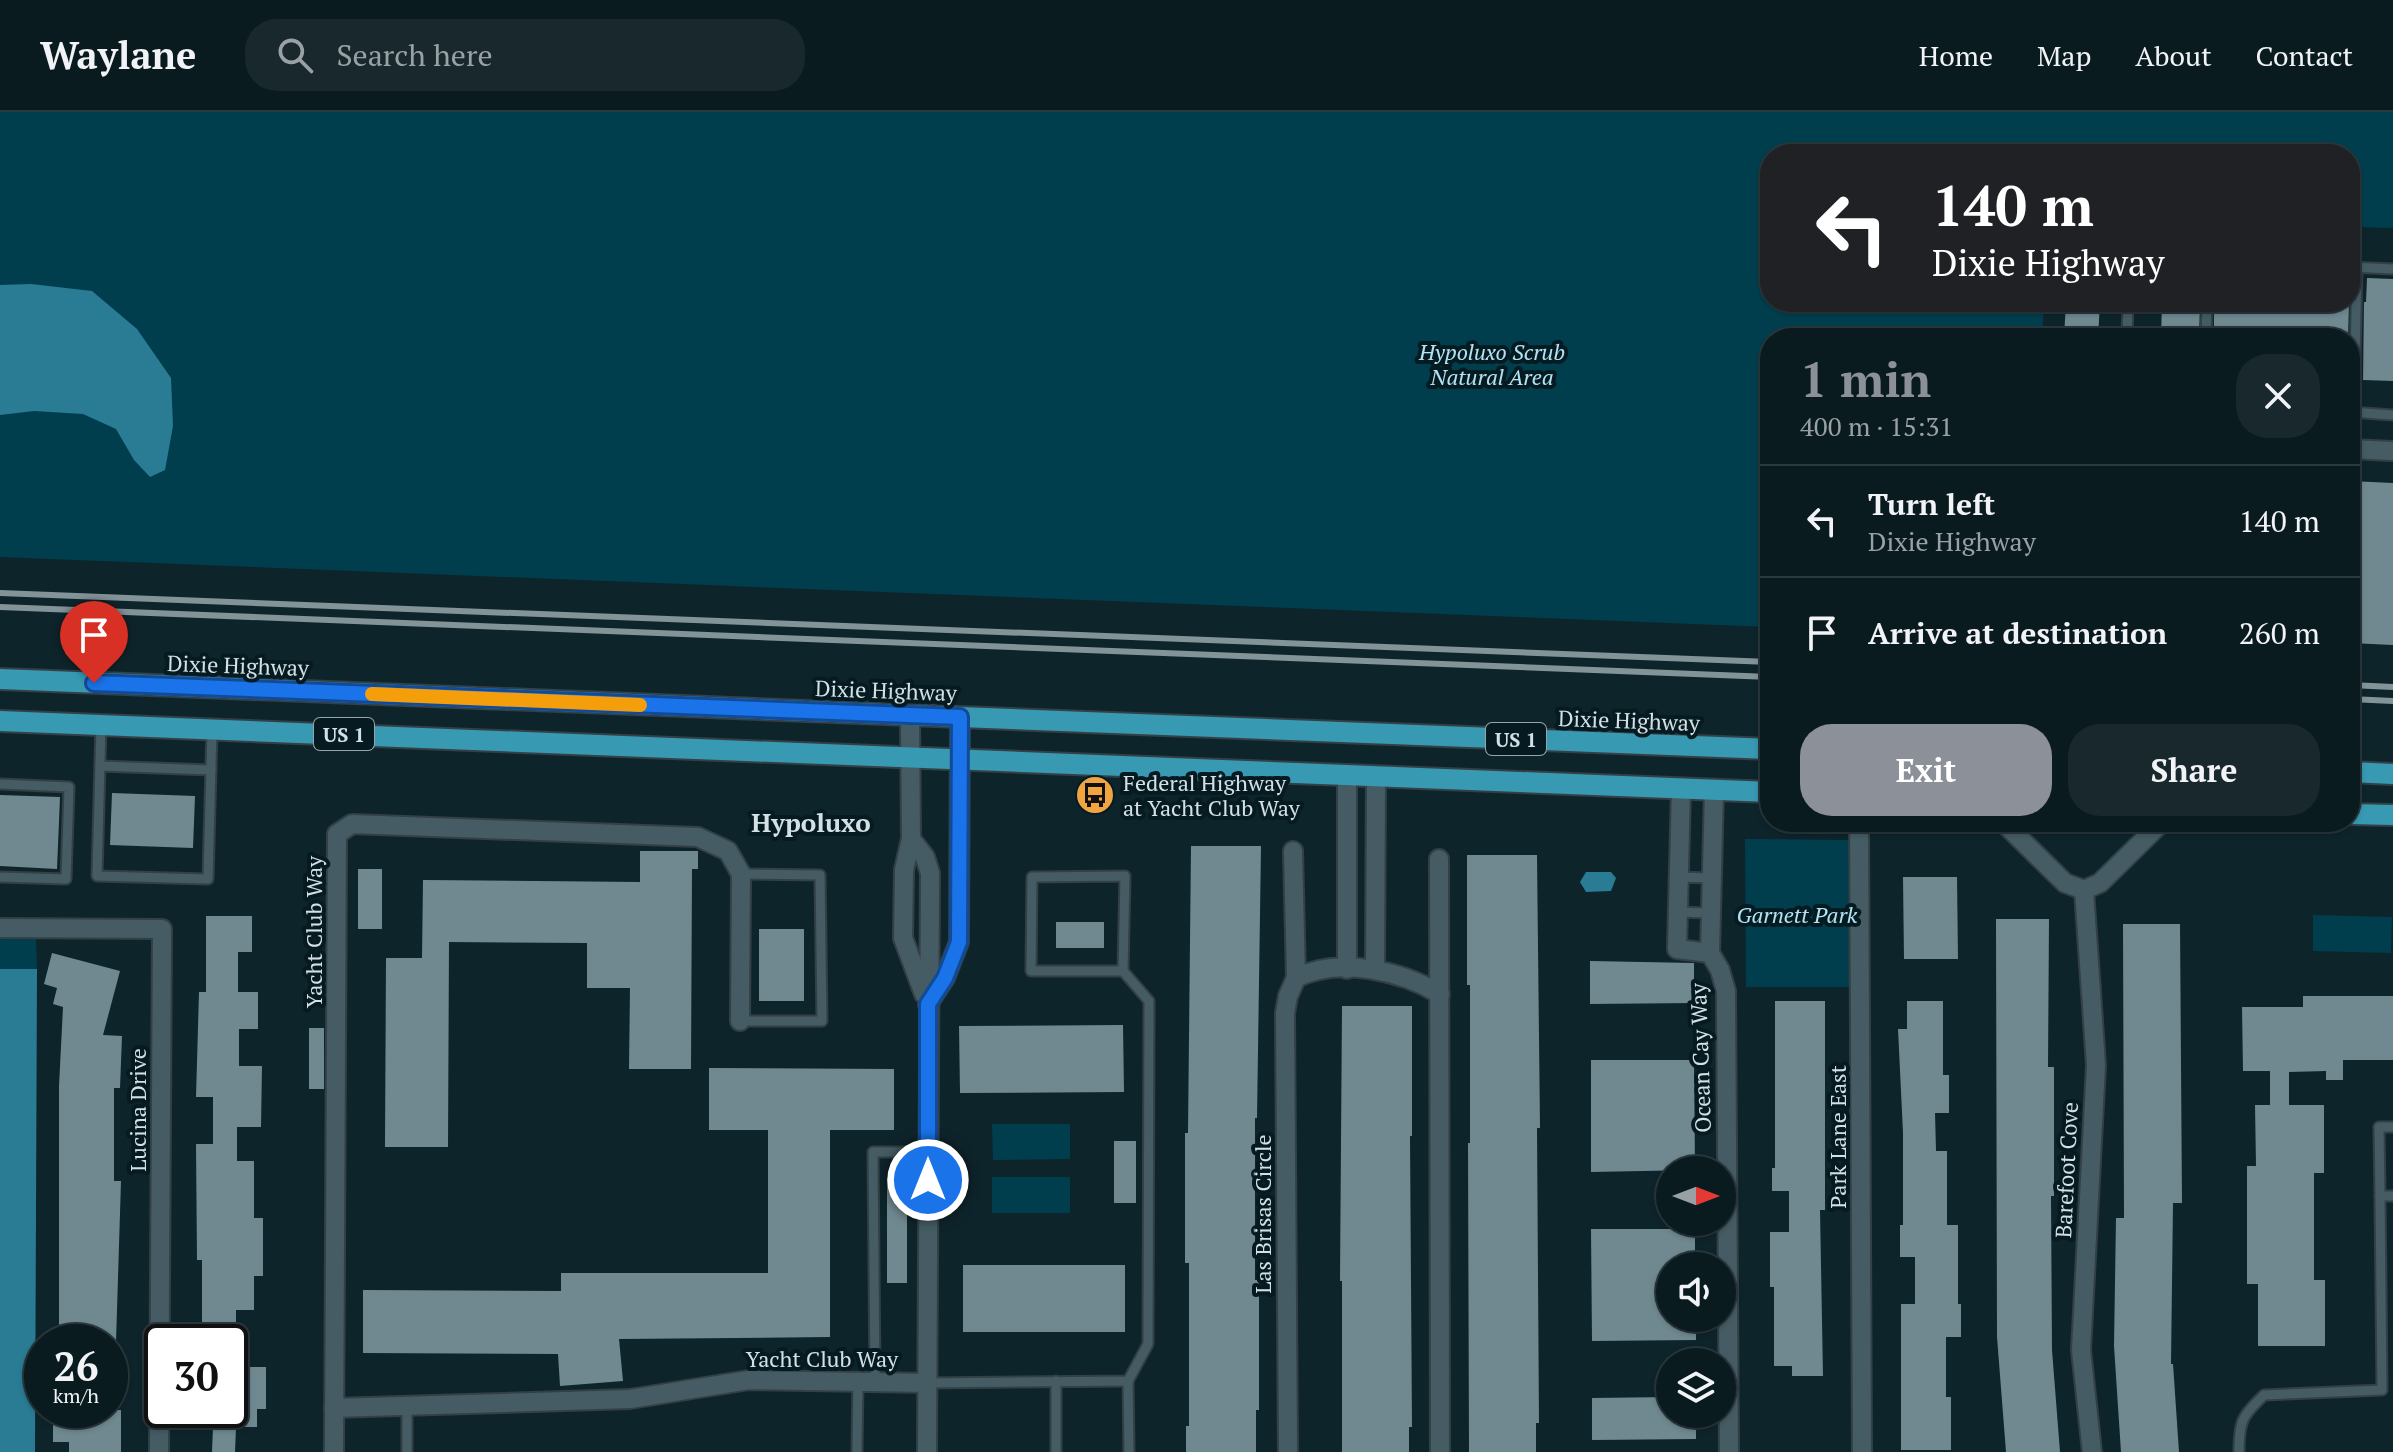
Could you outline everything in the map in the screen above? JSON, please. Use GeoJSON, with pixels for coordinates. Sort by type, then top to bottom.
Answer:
{"type":"FeatureCollection","features":[{"type":"Feature","properties":{"kind":"main road","name":"Dixie Highway"},"geometry":{"type":"LineString","coordinates":[[0,679],[1760,749]]}},
{"type":"Feature","properties":{"kind":"main road","name":"US 1"},"geometry":{"type":"LineString","coordinates":[[0,721],[1760,792]]}},
{"type":"Feature","properties":{"kind":"main road"},"geometry":{"type":"LineString","coordinates":[[2360,772],[2393,774]]}},
{"type":"Feature","properties":{"kind":"main road"},"geometry":{"type":"LineString","coordinates":[[2360,814],[2393,815]]}},
{"type":"Feature","properties":{"kind":"street"},"geometry":{"type":"LineString","coordinates":[[2360,450],[2393,451]]}},
{"type":"Feature","properties":{"kind":"street","name":"Yacht Club Way"},"geometry":{"type":"LineString","coordinates":[[910,716],[911,839],[904,870],[903,938],[928,1004]]}},
{"type":"Feature","properties":{"kind":"street"},"geometry":{"type":"LineString","coordinates":[[928,1004],[945,978],[959,942],[960,717]]}},
{"type":"Feature","properties":{"kind":"street"},"geometry":{"type":"LineString","coordinates":[[1347,775],[1347,969]]}},
{"type":"Feature","properties":{"kind":"street"},"geometry":{"type":"LineString","coordinates":[[1375,970],[1376,776]]}},
{"type":"Feature","properties":{"kind":"street","name":"Ocean Cay Way"},"geometry":{"type":"LineString","coordinates":[[1681,788],[1677,949],[1710,953]]}},
{"type":"Feature","properties":{"kind":"street","name":"Ocean Cay Way"},"geometry":{"type":"LineString","coordinates":[[1714,790],[1710,953],[1720,970],[1726,991],[1729,1452]]}},
{"type":"Feature","properties":{"kind":"street","name":"Yacht Club Way"},"geometry":{"type":"LineString","coordinates":[[334,1452],[337,834],[352,824],[698,837],[728,851],[741,874]]}},
{"type":"Feature","properties":{"kind":"street","name":"Park Lane East"},"geometry":{"type":"LineString","coordinates":[[1859,832],[1862,1452]]}},
{"type":"Feature","properties":{"kind":"street"},"geometry":{"type":"LineString","coordinates":[[2013,832],[2065,883],[2084,890],[2100,883],[2152,832]]}},
{"type":"Feature","properties":{"kind":"street","name":"Yacht Club Way"},"geometry":{"type":"LineString","coordinates":[[911,839],[925,857],[930,873],[927,1452]]}},
{"type":"Feature","properties":{"kind":"street","name":"Las Brisas Circle"},"geometry":{"type":"LineString","coordinates":[[1288,1452],[1285,1013],[1296,978],[1293,851]]}},
{"type":"Feature","properties":{"kind":"street"},"geometry":{"type":"LineString","coordinates":[[1439,859],[1440,1452]]}},
{"type":"Feature","properties":{"kind":"street"},"geometry":{"type":"LineString","coordinates":[[740,1021],[741,874]]}},
{"type":"Feature","properties":{"kind":"street","name":"Barefoot Cove"},"geometry":{"type":"LineString","coordinates":[[2084,890],[2096,1065],[2081,1350],[2092,1452]]}},
{"type":"Feature","properties":{"kind":"street"},"geometry":{"type":"LineString","coordinates":[[904,894],[960,900]]}},
{"type":"Feature","properties":{"kind":"street","name":"Lucina Drive"},"geometry":{"type":"LineString","coordinates":[[0,928],[162,929],[159,1452]]}},
{"type":"Feature","properties":{"kind":"street"},"geometry":{"type":"LineString","coordinates":[[1296,978],[1313,970],[1375,970],[1405,977],[1440,994]]}},
{"type":"Feature","properties":{"kind":"street","name":"Yacht Club Way"},"geometry":{"type":"LineString","coordinates":[[334,1408],[630,1399],[749,1380],[928,1383]]}},
{"type":"Feature","properties":{"kind":"lane"},"geometry":{"type":"LineString","coordinates":[[2360,267],[2393,269]]}},
{"type":"Feature","properties":{"kind":"lane"},"geometry":{"type":"LineString","coordinates":[[2360,413],[2393,415]]}},
{"type":"Feature","properties":{"kind":"lane"},"geometry":{"type":"LineString","coordinates":[[101,725],[97,876],[208,879],[212,729]]}},
{"type":"Feature","properties":{"kind":"lane"},"geometry":{"type":"LineString","coordinates":[[100,766],[211,770]]}},
{"type":"Feature","properties":{"kind":"lane"},"geometry":{"type":"LineString","coordinates":[[0,784],[69,787],[66,879],[0,877]]}},
{"type":"Feature","properties":{"kind":"lane"},"geometry":{"type":"LineString","coordinates":[[740,1021],[822,1021],[820,875],[741,874]]}},
{"type":"Feature","properties":{"kind":"lane"},"geometry":{"type":"LineString","coordinates":[[1123,971],[1031,971],[1032,877],[1125,876],[1123,971],[1149,1001],[1148,1344],[1128,1381],[1129,1452]]}},
{"type":"Feature","properties":{"kind":"lane"},"geometry":{"type":"LineString","coordinates":[[1679,877],[1711,878]]}},
{"type":"Feature","properties":{"kind":"lane"},"geometry":{"type":"LineString","coordinates":[[1347,909],[1375,910]]}},
{"type":"Feature","properties":{"kind":"lane"},"geometry":{"type":"LineString","coordinates":[[1678,912],[1710,913]]}},
{"type":"Feature","properties":{"kind":"lane"},"geometry":{"type":"LineString","coordinates":[[2382,1390],[2379,1127],[2393,1127]]}},
{"type":"Feature","properties":{"kind":"lane"},"geometry":{"type":"LineString","coordinates":[[857,1452],[866,1381],[873,1152],[928,1152]]}},
{"type":"Feature","properties":{"kind":"lane"},"geometry":{"type":"LineString","coordinates":[[2380,1196],[2393,1196]]}},
{"type":"Feature","properties":{"kind":"lane"},"geometry":{"type":"LineString","coordinates":[[1056,1381],[1056,1452]]}},
{"type":"Feature","properties":{"kind":"lane"},"geometry":{"type":"LineString","coordinates":[[928,1383],[1128,1381]]}},
{"type":"Feature","properties":{"kind":"lane"},"geometry":{"type":"LineString","coordinates":[[2239,1452],[2242,1416],[2264,1395],[2393,1390]]}},
{"type":"Feature","properties":{"kind":"lane"},"geometry":{"type":"LineString","coordinates":[[407,1406],[407,1452]]}},
{"type":"Feature","properties":{"kind":"green space","name":"Hypoluxo Scrub Natural Area"},"geometry":{"type":"Polygon","coordinates":[[[0,112],[2393,112],[2393,228],[2360,227],[2360,144],[1760,144],[1760,312],[2043,312],[2043,328],[1760,328],[1760,627],[0,557],[0,112]]]}},
{"type":"Feature","properties":{"kind":"green space","name":"Garnett Park"},"geometry":{"type":"Polygon","coordinates":[[[1745,839],[1848,840],[1850,987],[1746,987],[1745,839]]]}},
{"type":"Feature","properties":{"kind":"green space"},"geometry":{"type":"Polygon","coordinates":[[[2313,915],[2392,917],[2391,953],[2313,951],[2313,915]]]}},
{"type":"Feature","properties":{"kind":"green space"},"geometry":{"type":"Polygon","coordinates":[[[0,937],[36,938],[37,969],[0,969],[0,937]]]}},
{"type":"Feature","properties":{"kind":"green space"},"geometry":{"type":"Polygon","coordinates":[[[992,1124],[1070,1124],[1070,1159],[993,1160],[992,1124]]]}},
{"type":"Feature","properties":{"kind":"green space"},"geometry":{"type":"Polygon","coordinates":[[[992,1177],[1070,1177],[1070,1213],[992,1213],[992,1177]]]}},
{"type":"Feature","properties":{"kind":"shaded area"},"geometry":{"type":"Polygon","coordinates":[[[31,284],[92,291],[137,329],[171,378],[173,426],[165,470],[150,477],[134,460],[116,429],[83,414],[34,411],[0,415],[0,285],[31,284]]]}},
{"type":"Feature","properties":{"kind":"shaded area"},"geometry":{"type":"Polygon","coordinates":[[[1586,872],[1611,872],[1616,878],[1611,891],[1586,892],[1580,882],[1586,872]]]}},
{"type":"Feature","properties":{"kind":"shaded area"},"geometry":{"type":"Polygon","coordinates":[[[0,969],[37,969],[36,1324],[24,1324],[24,1428],[35,1428],[35,1452],[0,1452],[0,969]]]}},
{"type":"Feature","properties":{"kind":"building"},"geometry":{"type":"Polygon","coordinates":[[[2367,278],[2393,279],[2393,381],[2363,380],[2367,278]]]}},
{"type":"Feature","properties":{"kind":"building"},"geometry":{"type":"Polygon","coordinates":[[[2065,312],[2099,312],[2099,328],[2065,328],[2065,312]]]}},
{"type":"Feature","properties":{"kind":"building"},"geometry":{"type":"Polygon","coordinates":[[[2162,312],[2200,312],[2199,328],[2161,328],[2162,312]]]}},
{"type":"Feature","properties":{"kind":"building"},"geometry":{"type":"Polygon","coordinates":[[[2214,312],[2349,312],[2348,328],[2214,328],[2214,312]]]}},
{"type":"Feature","properties":{"kind":"building"},"geometry":{"type":"Polygon","coordinates":[[[2360,481],[2393,483],[2393,645],[2360,643],[2360,481]]]}},
{"type":"Feature","properties":{"kind":"building"},"geometry":{"type":"Polygon","coordinates":[[[112,793],[195,796],[193,848],[110,845],[112,793]]]}},
{"type":"Feature","properties":{"kind":"building"},"geometry":{"type":"Polygon","coordinates":[[[0,795],[60,797],[57,869],[0,866],[0,795]]]}},
{"type":"Feature","properties":{"kind":"building"},"geometry":{"type":"Polygon","coordinates":[[[1191,846],[1261,846],[1255,1118],[1255,1280],[1259,1280],[1256,1452],[1186,1452],[1186,1426],[1189,1426],[1189,1263],[1185,1263],[1185,1133],[1188,1133],[1191,846]]]}},
{"type":"Feature","properties":{"kind":"building"},"geometry":{"type":"Polygon","coordinates":[[[640,851],[698,851],[698,869],[692,869],[691,1069],[629,1069],[630,988],[587,988],[587,943],[449,942],[448,1147],[385,1147],[386,958],[422,958],[423,880],[640,882],[640,851]]]}},
{"type":"Feature","properties":{"kind":"building"},"geometry":{"type":"Polygon","coordinates":[[[1467,855],[1537,855],[1540,1128],[1537,1128],[1539,1423],[1536,1423],[1536,1452],[1469,1452],[1470,985],[1467,985],[1467,855]]]}},
{"type":"Feature","properties":{"kind":"building"},"geometry":{"type":"Polygon","coordinates":[[[358,869],[382,869],[382,929],[358,929],[358,869]]]}},
{"type":"Feature","properties":{"kind":"building"},"geometry":{"type":"Polygon","coordinates":[[[1903,877],[1957,877],[1958,959],[1904,959],[1903,877]]]}},
{"type":"Feature","properties":{"kind":"building"},"geometry":{"type":"Polygon","coordinates":[[[206,916],[252,916],[252,952],[238,952],[238,992],[258,992],[258,1029],[239,1029],[239,1066],[262,1066],[261,1127],[237,1127],[237,1161],[254,1161],[254,1218],[263,1218],[263,1276],[254,1276],[254,1310],[236,1310],[236,1324],[202,1324],[202,1260],[197,1260],[196,1144],[213,1144],[213,1097],[196,1097],[199,992],[206,992],[206,916]]]}},
{"type":"Feature","properties":{"kind":"building"},"geometry":{"type":"Polygon","coordinates":[[[1996,919],[2049,919],[2048,1067],[2054,1067],[2052,1350],[2060,1452],[2006,1452],[1997,1337],[1996,919]]]}},
{"type":"Feature","properties":{"kind":"building"},"geometry":{"type":"Polygon","coordinates":[[[1056,922],[1104,922],[1104,948],[1056,948],[1056,922]]]}},
{"type":"Feature","properties":{"kind":"building"},"geometry":{"type":"Polygon","coordinates":[[[2123,924],[2180,924],[2182,1203],[2173,1203],[2171,1364],[2179,1452],[2121,1452],[2114,1346],[2116,1218],[2124,1218],[2123,924]]]}},
{"type":"Feature","properties":{"kind":"building"},"geometry":{"type":"Polygon","coordinates":[[[759,929],[804,929],[804,1001],[759,1001],[759,929]]]}},
{"type":"Feature","properties":{"kind":"building"},"geometry":{"type":"Polygon","coordinates":[[[52,953],[120,971],[103,1035],[122,1036],[120,1088],[114,1088],[114,1181],[121,1181],[117,1324],[59,1324],[59,1086],[63,1007],[53,1004],[57,988],[44,984],[52,953]]]}},
{"type":"Feature","properties":{"kind":"building"},"geometry":{"type":"Polygon","coordinates":[[[1590,961],[1694,963],[1694,1003],[1590,1004],[1590,961]]]}},
{"type":"Feature","properties":{"kind":"building"},"geometry":{"type":"Polygon","coordinates":[[[2303,996],[2393,996],[2393,1060],[2343,1060],[2343,1080],[2326,1080],[2326,1071],[2289,1072],[2289,1105],[2324,1105],[2324,1173],[2314,1173],[2314,1280],[2325,1280],[2325,1346],[2258,1346],[2258,1284],[2247,1284],[2247,1166],[2256,1166],[2255,1105],[2270,1105],[2270,1071],[2243,1071],[2242,1007],[2303,1007],[2303,996]]]}},
{"type":"Feature","properties":{"kind":"building"},"geometry":{"type":"Polygon","coordinates":[[[1775,1001],[1825,1001],[1825,1210],[1820,1210],[1823,1376],[1792,1376],[1792,1366],[1774,1366],[1770,1232],[1789,1232],[1789,1191],[1772,1191],[1772,1168],[1775,1168],[1775,1001]]]}},
{"type":"Feature","properties":{"kind":"building"},"geometry":{"type":"Polygon","coordinates":[[[1907,1001],[1943,1001],[1943,1075],[1949,1075],[1949,1113],[1935,1113],[1936,1151],[1947,1151],[1947,1225],[1958,1225],[1958,1304],[1961,1304],[1961,1337],[1946,1337],[1946,1397],[1951,1397],[1951,1450],[1901,1450],[1901,1304],[1915,1304],[1915,1257],[1900,1257],[1903,1133],[1898,1029],[1907,1029],[1907,1001]]]}},
{"type":"Feature","properties":{"kind":"building"},"geometry":{"type":"Polygon","coordinates":[[[1342,1006],[1412,1006],[1412,1427],[1409,1427],[1409,1452],[1342,1452],[1342,1006]]]}},
{"type":"Feature","properties":{"kind":"building"},"geometry":{"type":"Polygon","coordinates":[[[1123,1025],[1124,1092],[960,1093],[959,1026],[1123,1025]]]}},
{"type":"Feature","properties":{"kind":"building"},"geometry":{"type":"Polygon","coordinates":[[[309,1028],[324,1028],[324,1089],[309,1089],[309,1028]]]}},
{"type":"Feature","properties":{"kind":"building"},"geometry":{"type":"Polygon","coordinates":[[[1591,1060],[1694,1060],[1695,1156],[1656,1156],[1656,1171],[1591,1172],[1591,1060]]]}},
{"type":"Feature","properties":{"kind":"building"},"geometry":{"type":"Polygon","coordinates":[[[709,1068],[894,1069],[894,1130],[830,1130],[830,1337],[619,1339],[623,1381],[560,1386],[558,1354],[363,1353],[363,1290],[561,1291],[561,1273],[768,1273],[768,1130],[709,1130],[709,1068]]]}},
{"type":"Feature","properties":{"kind":"building"},"geometry":{"type":"Polygon","coordinates":[[[1114,1141],[1136,1141],[1136,1203],[1114,1203],[1114,1141]]]}},
{"type":"Feature","properties":{"kind":"building"},"geometry":{"type":"Polygon","coordinates":[[[887,1178],[907,1178],[907,1283],[887,1283],[887,1178]]]}},
{"type":"Feature","properties":{"kind":"building"},"geometry":{"type":"Polygon","coordinates":[[[1591,1229],[1656,1229],[1656,1236],[1695,1236],[1695,1252],[1656,1252],[1656,1332],[1696,1332],[1696,1340],[1592,1341],[1591,1229]]]}},
{"type":"Feature","properties":{"kind":"building"},"geometry":{"type":"Polygon","coordinates":[[[963,1265],[1125,1265],[1125,1332],[963,1332],[963,1265]]]}},
{"type":"Feature","properties":{"kind":"building"},"geometry":{"type":"Polygon","coordinates":[[[248,1367],[266,1367],[266,1409],[257,1409],[257,1427],[248,1427],[248,1367]]]}},
{"type":"Feature","properties":{"kind":"building"},"geometry":{"type":"Polygon","coordinates":[[[1656,1397],[1656,1428],[1696,1428],[1696,1439],[1592,1440],[1592,1398],[1656,1397]]]}},
{"type":"Feature","properties":{"kind":"building"},"geometry":{"type":"Polygon","coordinates":[[[53,1428],[121,1428],[121,1452],[69,1452],[69,1442],[53,1442],[53,1428]]]}},
{"type":"Feature","properties":{"kind":"building"},"geometry":{"type":"Polygon","coordinates":[[[213,1428],[236,1428],[235,1452],[212,1452],[213,1428]]]}},
{"type":"Feature","properties":{"kind":"railway"},"geometry":{"type":"LineString","coordinates":[[0,593],[1760,662]]}},
{"type":"Feature","properties":{"kind":"railway"},"geometry":{"type":"LineString","coordinates":[[0,607],[1760,677]]}},
{"type":"Feature","properties":{"kind":"railway"},"geometry":{"type":"LineString","coordinates":[[2360,685],[2393,687]]}},
{"type":"Feature","properties":{"kind":"railway"},"geometry":{"type":"LineString","coordinates":[[2360,699],[2393,701]]}},
{"type":"Feature","properties":{"kind":"slow traffic"},"geometry":{"type":"LineString","coordinates":[[372,694],[640,705]]}},
{"type":"Feature","properties":{"kind":"place","name":"Federal Highway at Yacht Club Way"},"geometry":{"type":"Point","coordinates":[1095,795]}},
{"type":"Feature","properties":{"kind":"district","name":"Hypoluxo"},"geometry":{"type":"Point","coordinates":[811,822]}},
{"type":"Feature","properties":{"kind":"route"},"geometry":{"type":"LineString","coordinates":[[94,683],[960,717],[959,942],[945,978],[928,1004],[928,1180]]}}]}
